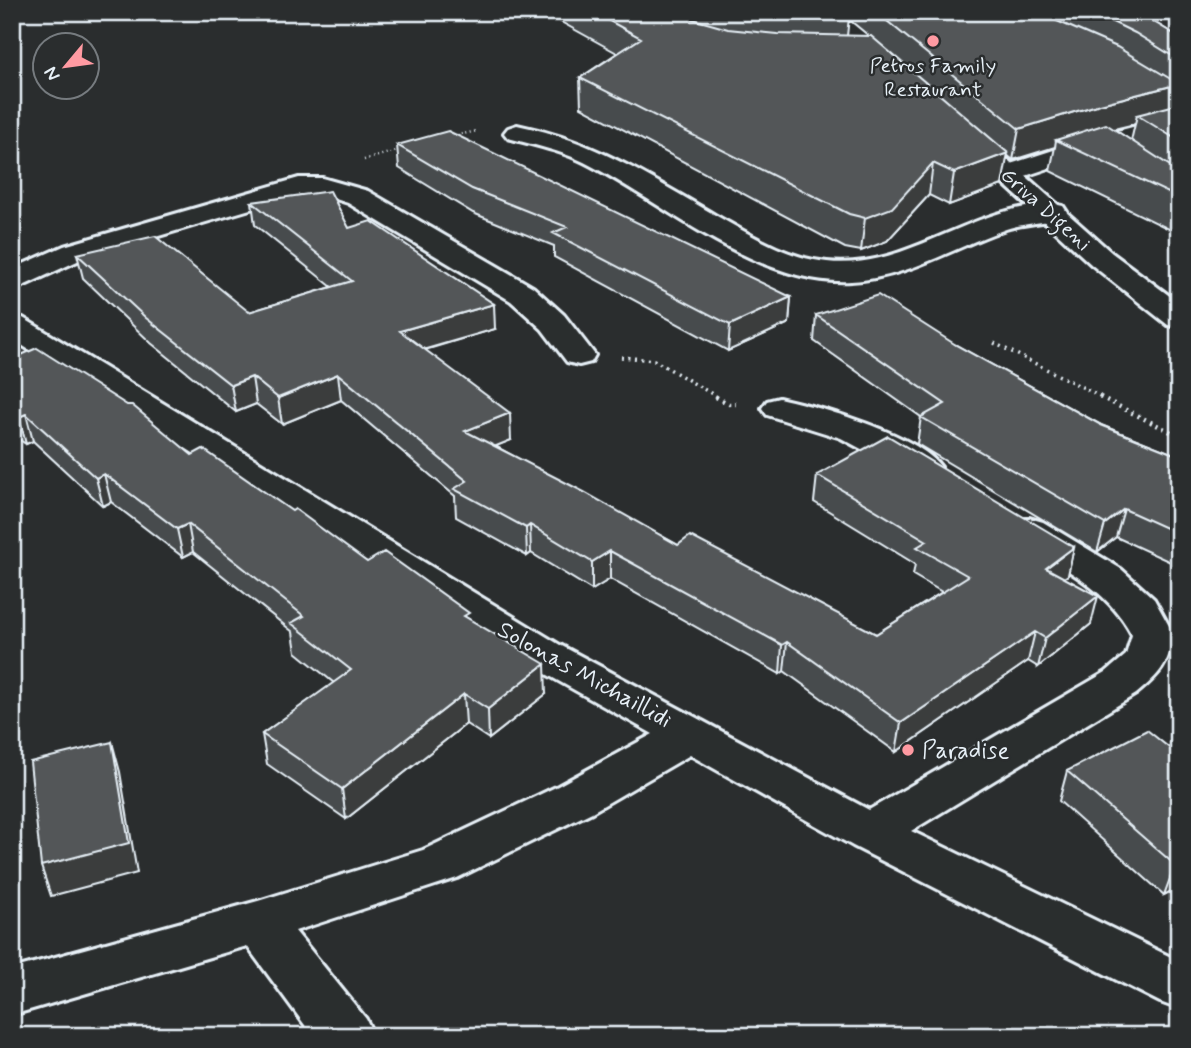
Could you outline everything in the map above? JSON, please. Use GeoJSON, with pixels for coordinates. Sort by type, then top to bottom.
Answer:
{"type":"FeatureCollection","features":[{"type":"Feature","properties":{"kind":"street"},"geometry":{"type":"LineString","coordinates":[[824,13],[862,12]]}},
{"type":"Feature","properties":{"kind":"street"},"geometry":{"type":"LineString","coordinates":[[824,13],[853,39]]}},
{"type":"Feature","properties":{"kind":"street"},"geometry":{"type":"LineString","coordinates":[[1007,174],[1103,142],[1175,109]]}},
{"type":"Feature","properties":{"kind":"street","name":"Griva Digeni"},"geometry":{"type":"LineString","coordinates":[[946,118],[1102,259],[1179,317]]}},
{"type":"Feature","properties":{"kind":"street"},"geometry":{"type":"LineString","coordinates":[[517,133],[551,140],[581,151],[764,254],[795,266],[853,272],[880,268],[991,224],[1053,212]]}},
{"type":"Feature","properties":{"kind":"street"},"geometry":{"type":"LineString","coordinates":[[1103,142],[1135,164]]}},
{"type":"Feature","properties":{"kind":"street"},"geometry":{"type":"LineString","coordinates":[[12,282],[35,268],[74,252],[299,186],[322,186],[358,197],[522,294],[547,314],[579,355]]}},
{"type":"Feature","properties":{"kind":"street","name":"Solonas Michaillidi"},"geometry":{"type":"LineString","coordinates":[[12,325],[545,655],[870,833],[1179,986]]}},
{"type":"Feature","properties":{"kind":"street"},"geometry":{"type":"LineString","coordinates":[[779,408],[850,427],[954,485]]}},
{"type":"Feature","properties":{"kind":"street"},"geometry":{"type":"LineString","coordinates":[[870,833],[1121,683],[1146,662],[1153,635],[1139,608],[1107,578],[1001,514]]}},
{"type":"Feature","properties":{"kind":"street"},"geometry":{"type":"LineString","coordinates":[[12,992],[258,922],[439,864],[575,799],[691,733]]}},
{"type":"Feature","properties":{"kind":"street"},"geometry":{"type":"LineString","coordinates":[[258,922],[346,1036]]}},
{"type":"Feature","properties":{"kind":"path"},"geometry":{"type":"LineString","coordinates":[[443,138],[469,131],[517,133]]}},
{"type":"Feature","properties":{"kind":"path"},"geometry":{"type":"LineString","coordinates":[[299,186],[335,170],[404,149]]}},
{"type":"Feature","properties":{"kind":"path"},"geometry":{"type":"LineString","coordinates":[[994,343],[1179,436]]}},
{"type":"Feature","properties":{"kind":"path"},"geometry":{"type":"LineString","coordinates":[[579,355],[653,359],[729,404],[779,408]]}},
{"type":"Feature","properties":{"kind":"building"},"geometry":{"type":"Polygon","coordinates":[[[593,12],[668,12],[728,29],[777,34],[871,36],[1008,153],[954,173],[933,163],[892,208],[865,218],[849,214],[580,78],[641,38],[593,12]]]}},
{"type":"Feature","properties":{"kind":"building"},"geometry":{"type":"Polygon","coordinates":[[[738,12],[843,12],[849,17],[781,17],[738,12]]]}},
{"type":"Feature","properties":{"kind":"building"},"geometry":{"type":"Polygon","coordinates":[[[876,12],[1041,12],[1117,47],[1179,84],[1100,104],[1019,129],[876,12]]]}},
{"type":"Feature","properties":{"kind":"building"},"geometry":{"type":"Polygon","coordinates":[[[1092,12],[1137,12],[1179,37],[1179,60],[1135,33],[1092,12]]]}},
{"type":"Feature","properties":{"kind":"building"},"geometry":{"type":"Polygon","coordinates":[[[1179,104],[1179,141],[1137,115],[1179,104]]]}},
{"type":"Feature","properties":{"kind":"building"},"geometry":{"type":"Polygon","coordinates":[[[1106,124],[1179,170],[1179,198],[1056,140],[1106,124]]]}},
{"type":"Feature","properties":{"kind":"building"},"geometry":{"type":"Polygon","coordinates":[[[448,131],[791,297],[730,325],[553,233],[567,227],[472,189],[397,145],[448,131]]]}},
{"type":"Feature","properties":{"kind":"building"},"geometry":{"type":"Polygon","coordinates":[[[330,191],[349,228],[371,221],[494,304],[400,331],[510,413],[465,431],[584,492],[678,545],[690,536],[876,634],[968,576],[917,547],[927,541],[817,475],[888,436],[1074,547],[1046,568],[1098,596],[1045,638],[1035,632],[901,723],[787,642],[782,645],[610,551],[592,562],[530,525],[526,528],[454,489],[467,481],[338,374],[278,398],[252,377],[231,385],[146,318],[77,254],[155,236],[249,312],[352,281],[252,202],[330,191]]]}},
{"type":"Feature","properties":{"kind":"building"},"geometry":{"type":"Polygon","coordinates":[[[878,295],[956,345],[1101,425],[1179,456],[1179,534],[1124,509],[1105,524],[921,417],[945,404],[816,315],[878,295]]]}},
{"type":"Feature","properties":{"kind":"building"},"geometry":{"type":"Polygon","coordinates":[[[37,348],[127,405],[132,405],[192,455],[203,449],[292,511],[295,509],[367,562],[384,552],[469,613],[464,616],[545,664],[488,709],[464,694],[342,789],[262,734],[351,670],[291,623],[304,616],[188,524],[177,529],[104,474],[96,478],[26,414],[19,417],[12,413],[12,359],[37,348]]]}},
{"type":"Feature","properties":{"kind":"building"},"geometry":{"type":"Polygon","coordinates":[[[1147,730],[1179,753],[1179,862],[1175,865],[1067,771],[1147,730]]]}},
{"type":"Feature","properties":{"kind":"building"},"geometry":{"type":"Polygon","coordinates":[[[112,742],[129,843],[41,866],[30,762],[112,742]]]}},
{"type":"Feature","properties":{"kind":"place","name":"Petros Family Restaurant"},"geometry":{"type":"Point","coordinates":[933,41]}},
{"type":"Feature","properties":{"kind":"place","name":"Paradise"},"geometry":{"type":"Point","coordinates":[908,750]}}]}
